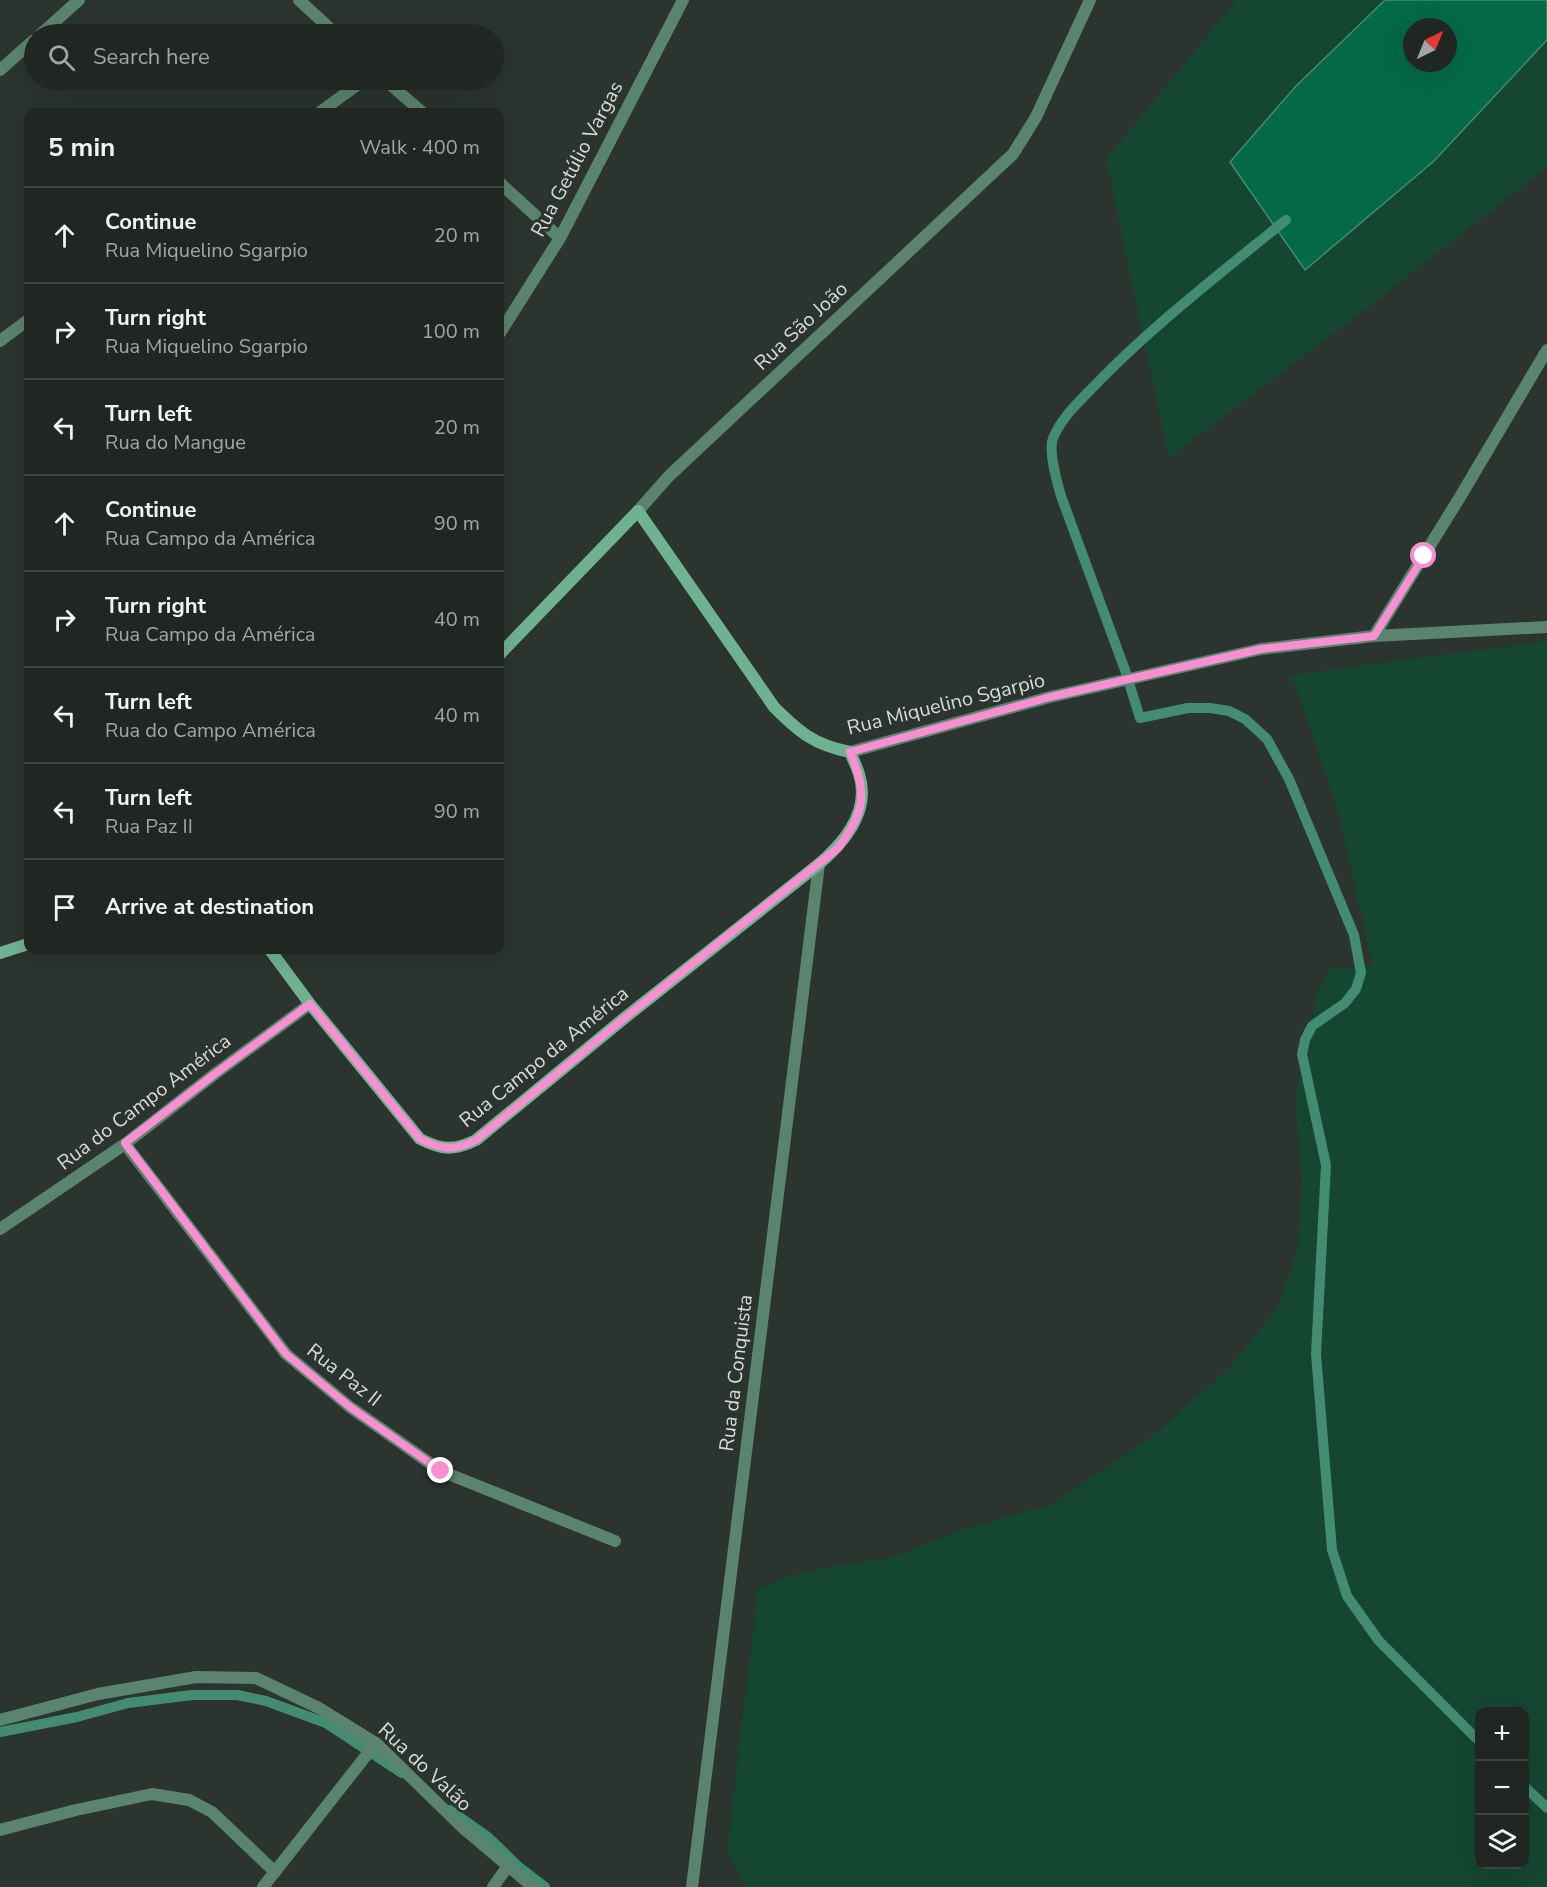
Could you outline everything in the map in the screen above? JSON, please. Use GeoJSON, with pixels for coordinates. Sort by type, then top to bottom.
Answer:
{"type":"FeatureCollection","features":[{"type":"Feature","properties":{"kind":"street"},"geometry":{"type":"LineString","coordinates":[[299,0],[325,24]]}},
{"type":"Feature","properties":{"kind":"street","name":"Rua Getúlio Vargas"},"geometry":{"type":"LineString","coordinates":[[504,327],[560,238],[683,0]]}},
{"type":"Feature","properties":{"kind":"street","name":"Rua São João"},"geometry":{"type":"LineString","coordinates":[[504,650],[669,476],[1013,154],[1036,117],[1090,0]]}},
{"type":"Feature","properties":{"kind":"street"},"geometry":{"type":"LineString","coordinates":[[50,24],[71,3]]}},
{"type":"Feature","properties":{"kind":"street"},"geometry":{"type":"LineString","coordinates":[[0,70],[24,49]]}},
{"type":"Feature","properties":{"kind":"street"},"geometry":{"type":"LineString","coordinates":[[326,108],[350,90]]}},
{"type":"Feature","properties":{"kind":"street"},"geometry":{"type":"LineString","coordinates":[[397,90],[417,108]]}},
{"type":"Feature","properties":{"kind":"street"},"geometry":{"type":"LineString","coordinates":[[504,187],[560,238]]}},
{"type":"Feature","properties":{"kind":"street"},"geometry":{"type":"LineString","coordinates":[[0,341],[24,323]]}},
{"type":"Feature","properties":{"kind":"street"},"geometry":{"type":"LineString","coordinates":[[1374,636],[1460,498],[1547,350]]}},
{"type":"Feature","properties":{"kind":"street","name":"Rua Miquelino Sgarpio"},"geometry":{"type":"LineString","coordinates":[[638,511],[774,707],[797,730],[827,747],[850,752],[1050,697],[1250,652],[1374,636],[1547,627]]}},
{"type":"Feature","properties":{"kind":"street"},"geometry":{"type":"LineString","coordinates":[[819,864],[838,848],[854,827],[862,802],[860,776],[850,752]]}},
{"type":"Feature","properties":{"kind":"street","name":"Rua Campo da América"},"geometry":{"type":"LineString","coordinates":[[273,954],[310,1004],[420,1139],[436,1147],[459,1148],[476,1140],[622,1020],[819,864]]}},
{"type":"Feature","properties":{"kind":"street","name":"Rua da Conquista"},"geometry":{"type":"LineString","coordinates":[[692,1887],[819,864]]}},
{"type":"Feature","properties":{"kind":"street"},"geometry":{"type":"LineString","coordinates":[[0,953],[24,945]]}},
{"type":"Feature","properties":{"kind":"street","name":"Rua do Campo América"},"geometry":{"type":"LineString","coordinates":[[0,1229],[125,1143],[310,1004]]}},
{"type":"Feature","properties":{"kind":"street","name":"Rua Paz II"},"geometry":{"type":"LineString","coordinates":[[125,1143],[286,1354],[350,1407],[441,1471],[615,1541]]}},
{"type":"Feature","properties":{"kind":"street","name":"Rua do Valão"},"geometry":{"type":"LineString","coordinates":[[0,1720],[98,1694],[196,1677],[256,1678],[319,1708],[376,1743],[463,1828],[533,1887]]}},
{"type":"Feature","properties":{"kind":"street"},"geometry":{"type":"LineString","coordinates":[[263,1887],[376,1743]]}},
{"type":"Feature","properties":{"kind":"street"},"geometry":{"type":"LineString","coordinates":[[0,1830],[76,1810],[152,1794],[189,1800],[212,1812],[275,1872]]}},
{"type":"Feature","properties":{"kind":"street"},"geometry":{"type":"LineString","coordinates":[[493,1887],[508,1866]]}},
{"type":"Feature","properties":{"kind":"shaded area"},"geometry":{"type":"Polygon","coordinates":[[[1237,0],[1385,0],[1296,86],[1230,162],[1305,270],[1434,161],[1547,40],[1547,167],[1366,309],[1169,458],[1106,159],[1237,0]]]}},
{"type":"Feature","properties":{"kind":"shaded area"},"geometry":{"type":"Polygon","coordinates":[[[1385,0],[1547,0],[1547,40],[1434,161],[1305,270],[1230,162],[1296,86],[1385,0]]]}},
{"type":"Feature","properties":{"kind":"shaded area"},"geometry":{"type":"Polygon","coordinates":[[[1547,641],[1547,1887],[746,1887],[727,1851],[758,1588],[770,1585],[784,1577],[828,1567],[887,1559],[964,1529],[1050,1505],[1149,1439],[1228,1369],[1279,1305],[1298,1247],[1302,1179],[1295,1099],[1318,990],[1330,969],[1373,965],[1339,815],[1295,684],[1287,676],[1547,641]]]}},
{"type":"Feature","properties":{"kind":"waterway"},"geometry":{"type":"LineString","coordinates":[[1286,220],[1167,318],[1099,381],[1073,408],[1057,430],[1053,438],[1052,458],[1061,496],[1125,670],[1140,718],[1188,708],[1229,711],[1245,719],[1267,739],[1289,779],[1354,935],[1361,973],[1356,989],[1345,1003],[1312,1026],[1305,1040],[1302,1054],[1326,1165],[1316,1354],[1332,1550],[1347,1596],[1379,1641],[1475,1737]]}},
{"type":"Feature","properties":{"kind":"waterway"},"geometry":{"type":"LineString","coordinates":[[0,1732],[77,1717],[128,1703],[192,1695],[237,1695],[266,1701],[326,1723],[402,1773]]}},
{"type":"Feature","properties":{"kind":"waterway"},"geometry":{"type":"LineString","coordinates":[[1529,1791],[1547,1808]]}},
{"type":"Feature","properties":{"kind":"waterway"},"geometry":{"type":"LineString","coordinates":[[450,1810],[488,1837],[519,1867],[545,1887]]}},
{"type":"Feature","properties":{"kind":"route"},"geometry":{"type":"LineString","coordinates":[[441,1471],[350,1407],[286,1354],[125,1143],[310,1004],[420,1139],[436,1147],[459,1148],[476,1140],[838,848],[854,827],[862,802],[860,776],[850,752],[1050,697],[1261,649],[1374,636],[1424,556]]}}]}
